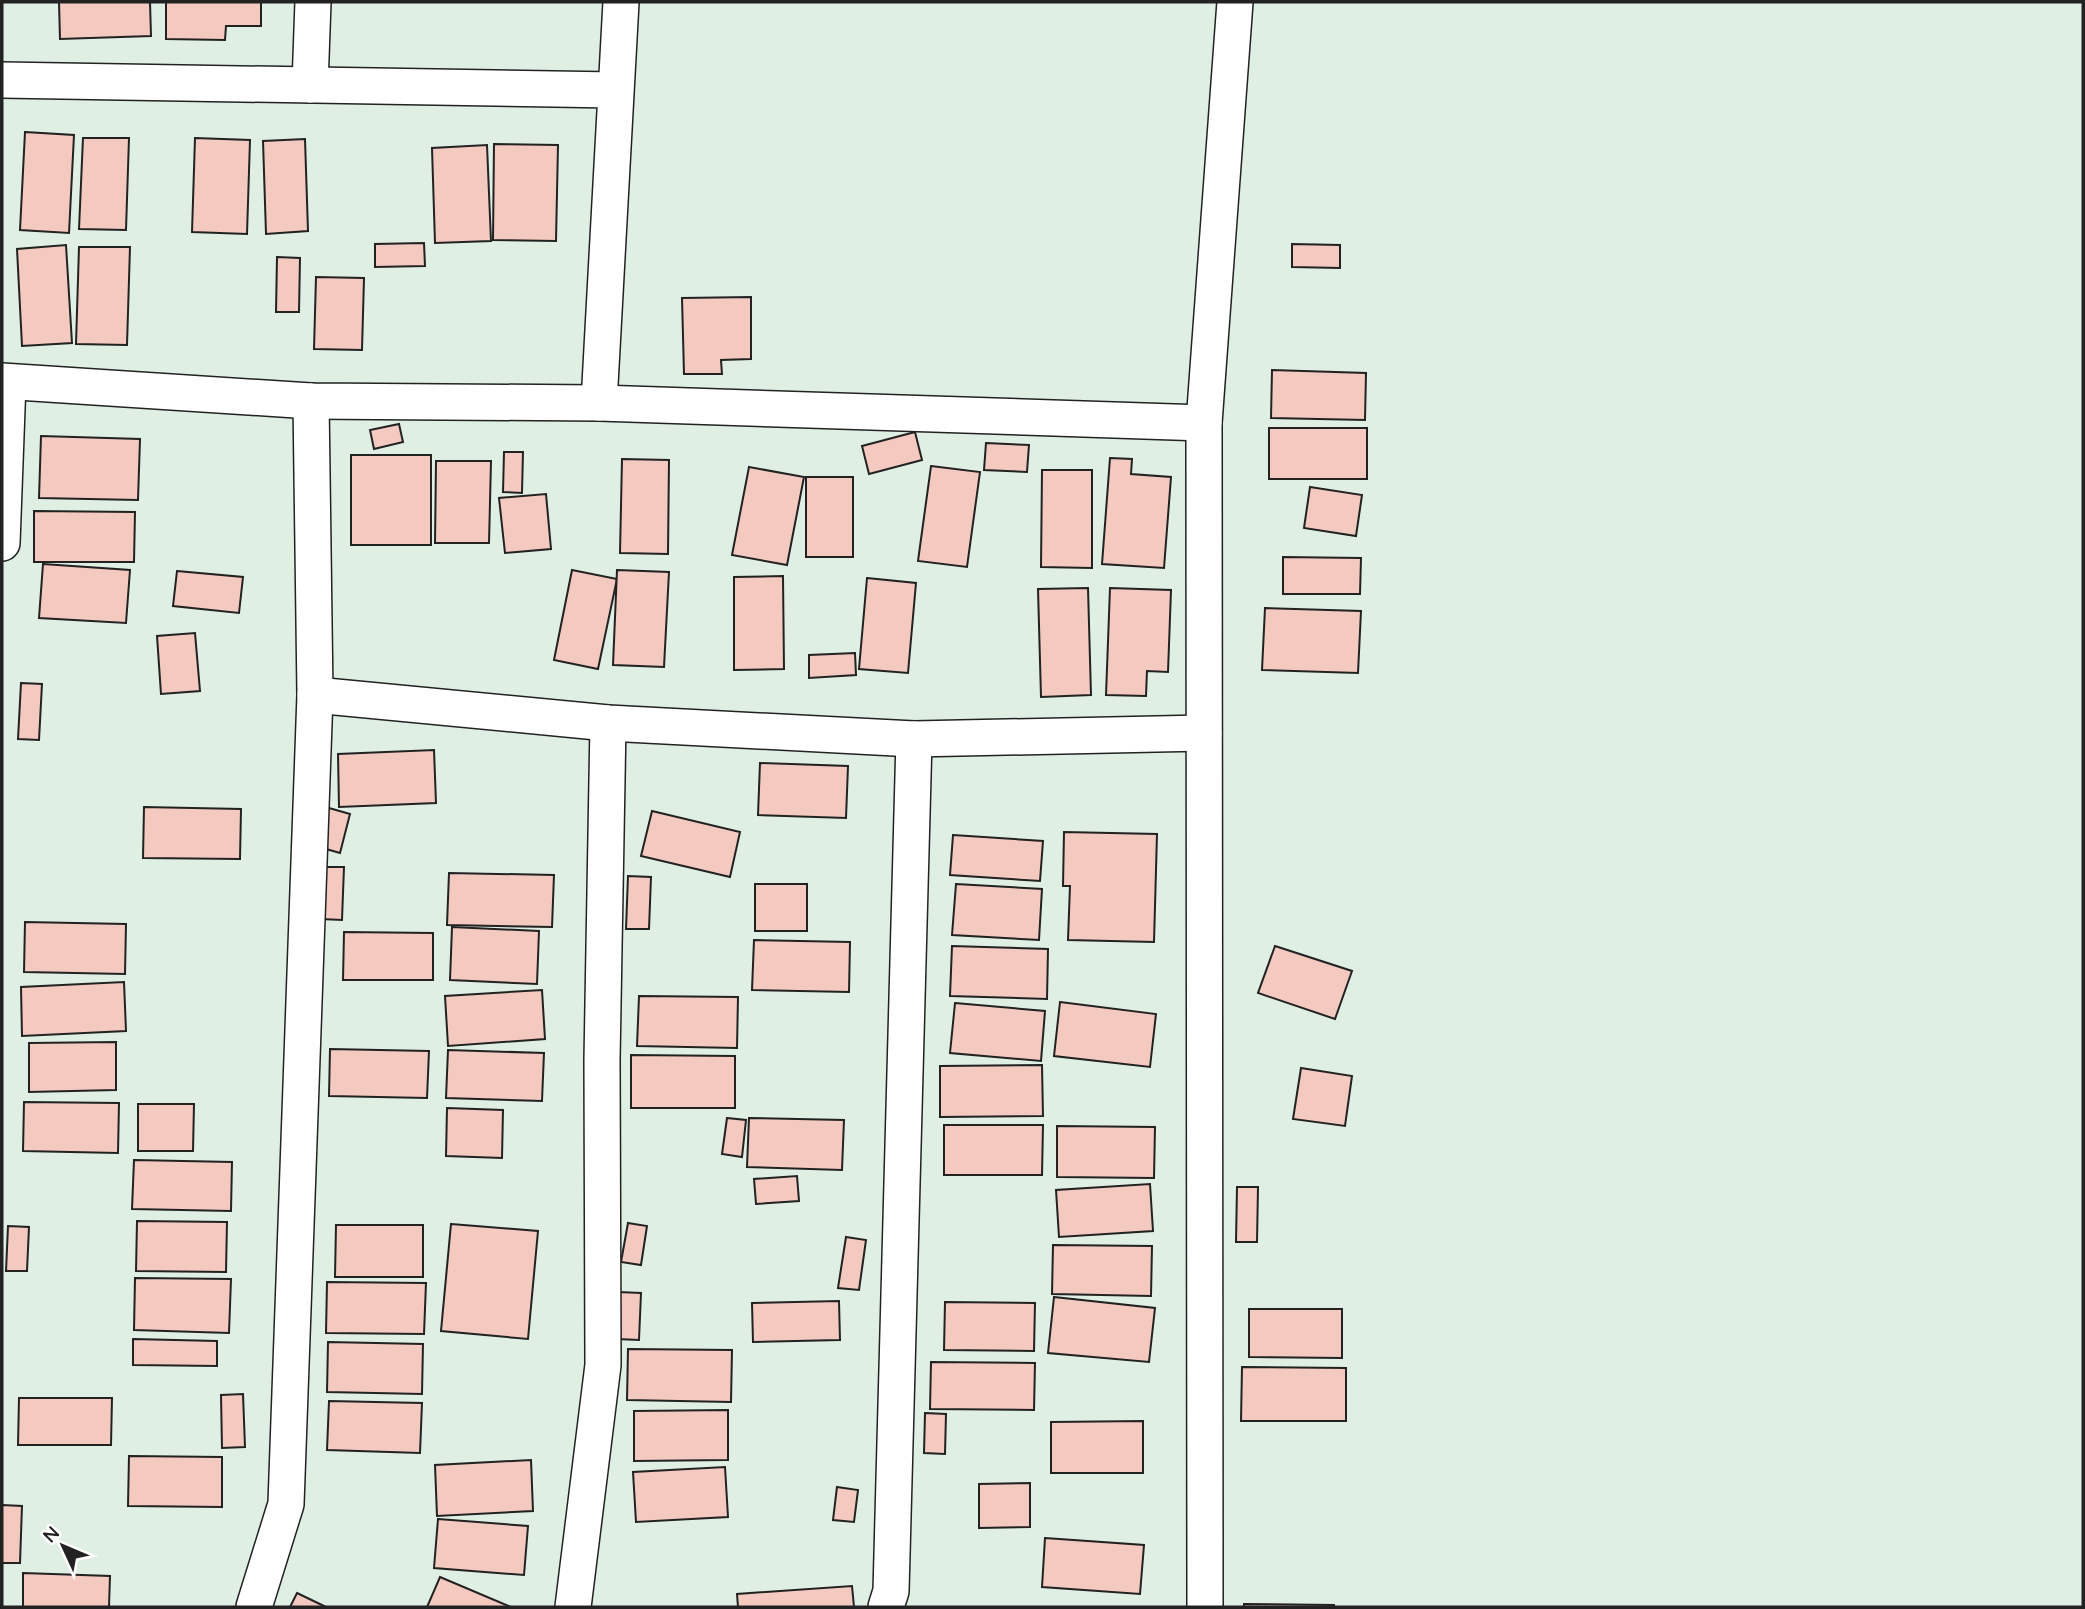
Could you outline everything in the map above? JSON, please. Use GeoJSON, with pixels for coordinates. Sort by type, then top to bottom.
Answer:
{"type":"FeatureCollection","features":[{"type":"Feature","properties":{"kind":"street"},"geometry":{"type":"LineString","coordinates":[[310,85],[313,2]]}},
{"type":"Feature","properties":{"kind":"street"},"geometry":{"type":"LineString","coordinates":[[599,402],[621,2]]}},
{"type":"Feature","properties":{"kind":"street"},"geometry":{"type":"LineString","coordinates":[[1205,1607],[1204,424],[1235,2]]}},
{"type":"Feature","properties":{"kind":"street"},"geometry":{"type":"LineString","coordinates":[[2,80],[615,90]]}},
{"type":"Feature","properties":{"kind":"street"},"geometry":{"type":"LineString","coordinates":[[2,543],[5,382],[311,401],[599,402],[1204,424]]}},
{"type":"Feature","properties":{"kind":"street"},"geometry":{"type":"LineString","coordinates":[[254,1607],[286,1504],[316,695],[311,401]]}},
{"type":"Feature","properties":{"kind":"street"},"geometry":{"type":"LineString","coordinates":[[316,695],[608,723],[914,739],[1204,733]]}},
{"type":"Feature","properties":{"kind":"street"},"geometry":{"type":"LineString","coordinates":[[573,1607],[603,1365],[602,1060],[608,723]]}},
{"type":"Feature","properties":{"kind":"street"},"geometry":{"type":"LineString","coordinates":[[886,1607],[891,1591],[914,739]]}},
{"type":"Feature","properties":{"kind":"green space"},"geometry":{"type":"Polygon","coordinates":[[[2,2],[2083,2],[2083,1607],[2,1607],[2,2]]]}},
{"type":"Feature","properties":{"kind":"building"},"geometry":{"type":"Polygon","coordinates":[[[59,2],[150,2],[151,36],[60,39],[59,2]]]}},
{"type":"Feature","properties":{"kind":"building"},"geometry":{"type":"Polygon","coordinates":[[[166,2],[261,2],[261,26],[226,26],[225,40],[166,39],[166,2]]]}},
{"type":"Feature","properties":{"kind":"building"},"geometry":{"type":"Polygon","coordinates":[[[25,132],[74,135],[69,233],[20,230],[25,132]]]}},
{"type":"Feature","properties":{"kind":"building"},"geometry":{"type":"Polygon","coordinates":[[[83,138],[129,138],[126,230],[79,229],[83,138]]]}},
{"type":"Feature","properties":{"kind":"building"},"geometry":{"type":"Polygon","coordinates":[[[195,138],[250,140],[247,234],[192,232],[195,138]]]}},
{"type":"Feature","properties":{"kind":"building"},"geometry":{"type":"Polygon","coordinates":[[[305,139],[308,231],[266,234],[263,141],[305,139]]]}},
{"type":"Feature","properties":{"kind":"building"},"geometry":{"type":"Polygon","coordinates":[[[494,144],[558,145],[556,241],[493,240],[494,144]]]}},
{"type":"Feature","properties":{"kind":"building"},"geometry":{"type":"Polygon","coordinates":[[[487,145],[491,241],[435,243],[432,148],[487,145]]]}},
{"type":"Feature","properties":{"kind":"building"},"geometry":{"type":"Polygon","coordinates":[[[424,243],[425,266],[375,267],[375,244],[424,243]]]}},
{"type":"Feature","properties":{"kind":"building"},"geometry":{"type":"Polygon","coordinates":[[[1292,244],[1340,245],[1340,268],[1292,267],[1292,244]]]}},
{"type":"Feature","properties":{"kind":"building"},"geometry":{"type":"Polygon","coordinates":[[[66,245],[72,343],[22,346],[17,249],[66,245]]]}},
{"type":"Feature","properties":{"kind":"building"},"geometry":{"type":"Polygon","coordinates":[[[79,247],[130,247],[127,345],[76,344],[79,247]]]}},
{"type":"Feature","properties":{"kind":"building"},"geometry":{"type":"Polygon","coordinates":[[[277,257],[300,258],[299,312],[276,312],[277,257]]]}},
{"type":"Feature","properties":{"kind":"building"},"geometry":{"type":"Polygon","coordinates":[[[316,277],[364,278],[362,350],[314,349],[316,277]]]}},
{"type":"Feature","properties":{"kind":"building"},"geometry":{"type":"Polygon","coordinates":[[[751,297],[751,359],[721,360],[722,374],[684,374],[682,298],[751,297]]]}},
{"type":"Feature","properties":{"kind":"building"},"geometry":{"type":"Polygon","coordinates":[[[1272,370],[1366,373],[1365,420],[1271,418],[1272,370]]]}},
{"type":"Feature","properties":{"kind":"building"},"geometry":{"type":"Polygon","coordinates":[[[399,424],[403,442],[374,449],[370,430],[399,424]]]}},
{"type":"Feature","properties":{"kind":"building"},"geometry":{"type":"Polygon","coordinates":[[[1269,428],[1367,428],[1367,479],[1269,479],[1269,428]]]}},
{"type":"Feature","properties":{"kind":"building"},"geometry":{"type":"Polygon","coordinates":[[[915,432],[922,460],[869,474],[862,446],[915,432]]]}},
{"type":"Feature","properties":{"kind":"building"},"geometry":{"type":"Polygon","coordinates":[[[41,436],[140,439],[138,500],[39,498],[41,436]]]}},
{"type":"Feature","properties":{"kind":"building"},"geometry":{"type":"Polygon","coordinates":[[[986,443],[1029,445],[1027,472],[984,470],[986,443]]]}},
{"type":"Feature","properties":{"kind":"building"},"geometry":{"type":"Polygon","coordinates":[[[504,452],[523,452],[522,493],[503,492],[504,452]]]}},
{"type":"Feature","properties":{"kind":"building"},"geometry":{"type":"Polygon","coordinates":[[[351,455],[431,455],[431,545],[351,545],[351,455]]]}},
{"type":"Feature","properties":{"kind":"building"},"geometry":{"type":"Polygon","coordinates":[[[1110,458],[1132,459],[1131,474],[1171,477],[1164,568],[1102,564],[1110,458]]]}},
{"type":"Feature","properties":{"kind":"building"},"geometry":{"type":"Polygon","coordinates":[[[622,459],[669,460],[668,554],[620,553],[622,459]]]}},
{"type":"Feature","properties":{"kind":"building"},"geometry":{"type":"Polygon","coordinates":[[[436,461],[491,461],[489,543],[435,543],[436,461]]]}},
{"type":"Feature","properties":{"kind":"building"},"geometry":{"type":"Polygon","coordinates":[[[931,466],[980,472],[967,567],[918,561],[931,466]]]}},
{"type":"Feature","properties":{"kind":"building"},"geometry":{"type":"Polygon","coordinates":[[[749,467],[804,477],[787,565],[732,555],[749,467]]]}},
{"type":"Feature","properties":{"kind":"building"},"geometry":{"type":"Polygon","coordinates":[[[1042,470],[1092,470],[1092,568],[1041,567],[1042,470]]]}},
{"type":"Feature","properties":{"kind":"building"},"geometry":{"type":"Polygon","coordinates":[[[806,477],[853,477],[853,557],[806,557],[806,477]]]}},
{"type":"Feature","properties":{"kind":"building"},"geometry":{"type":"Polygon","coordinates":[[[1310,487],[1362,495],[1356,536],[1304,528],[1310,487]]]}},
{"type":"Feature","properties":{"kind":"building"},"geometry":{"type":"Polygon","coordinates":[[[546,494],[551,549],[505,553],[499,498],[546,494]]]}},
{"type":"Feature","properties":{"kind":"building"},"geometry":{"type":"Polygon","coordinates":[[[34,511],[135,512],[134,562],[34,562],[34,511]]]}},
{"type":"Feature","properties":{"kind":"building"},"geometry":{"type":"Polygon","coordinates":[[[1283,557],[1361,558],[1360,594],[1283,594],[1283,557]]]}},
{"type":"Feature","properties":{"kind":"building"},"geometry":{"type":"Polygon","coordinates":[[[43,564],[130,570],[126,623],[39,618],[43,564]]]}},
{"type":"Feature","properties":{"kind":"building"},"geometry":{"type":"Polygon","coordinates":[[[572,570],[617,579],[598,669],[554,660],[572,570]]]}},
{"type":"Feature","properties":{"kind":"building"},"geometry":{"type":"Polygon","coordinates":[[[617,570],[669,572],[664,667],[613,665],[617,570]]]}},
{"type":"Feature","properties":{"kind":"building"},"geometry":{"type":"Polygon","coordinates":[[[177,571],[243,577],[239,613],[173,606],[177,571]]]}},
{"type":"Feature","properties":{"kind":"building"},"geometry":{"type":"Polygon","coordinates":[[[783,576],[784,669],[734,670],[734,577],[783,576]]]}},
{"type":"Feature","properties":{"kind":"building"},"geometry":{"type":"Polygon","coordinates":[[[867,578],[916,583],[908,673],[859,669],[867,578]]]}},
{"type":"Feature","properties":{"kind":"building"},"geometry":{"type":"Polygon","coordinates":[[[1088,588],[1091,695],[1041,697],[1038,589],[1088,588]]]}},
{"type":"Feature","properties":{"kind":"building"},"geometry":{"type":"Polygon","coordinates":[[[1110,588],[1171,590],[1168,672],[1147,671],[1146,696],[1106,695],[1110,588]]]}},
{"type":"Feature","properties":{"kind":"building"},"geometry":{"type":"Polygon","coordinates":[[[1265,608],[1361,611],[1358,673],[1262,670],[1265,608]]]}},
{"type":"Feature","properties":{"kind":"building"},"geometry":{"type":"Polygon","coordinates":[[[195,633],[200,691],[161,694],[157,636],[195,633]]]}},
{"type":"Feature","properties":{"kind":"building"},"geometry":{"type":"Polygon","coordinates":[[[855,653],[856,675],[809,678],[809,655],[855,653]]]}},
{"type":"Feature","properties":{"kind":"building"},"geometry":{"type":"Polygon","coordinates":[[[21,683],[42,684],[39,740],[18,739],[21,683]]]}},
{"type":"Feature","properties":{"kind":"building"},"geometry":{"type":"Polygon","coordinates":[[[434,750],[436,803],[339,807],[338,754],[434,750]]]}},
{"type":"Feature","properties":{"kind":"building"},"geometry":{"type":"Polygon","coordinates":[[[760,763],[848,766],[846,818],[758,815],[760,763]]]}},
{"type":"Feature","properties":{"kind":"building"},"geometry":{"type":"Polygon","coordinates":[[[144,807],[241,809],[240,859],[143,858],[144,807]]]}},
{"type":"Feature","properties":{"kind":"building"},"geometry":{"type":"Polygon","coordinates":[[[329,808],[350,814],[340,853],[319,847],[329,808]]]}},
{"type":"Feature","properties":{"kind":"building"},"geometry":{"type":"Polygon","coordinates":[[[652,811],[740,832],[730,877],[641,856],[652,811]]]}},
{"type":"Feature","properties":{"kind":"building"},"geometry":{"type":"Polygon","coordinates":[[[1064,832],[1157,834],[1154,942],[1068,940],[1070,886],[1063,886],[1064,832]]]}},
{"type":"Feature","properties":{"kind":"building"},"geometry":{"type":"Polygon","coordinates":[[[953,835],[1043,841],[1040,881],[950,875],[953,835]]]}},
{"type":"Feature","properties":{"kind":"building"},"geometry":{"type":"Polygon","coordinates":[[[323,867],[344,867],[342,920],[321,919],[323,867]]]}},
{"type":"Feature","properties":{"kind":"building"},"geometry":{"type":"Polygon","coordinates":[[[449,873],[554,875],[552,927],[447,925],[449,873]]]}},
{"type":"Feature","properties":{"kind":"building"},"geometry":{"type":"Polygon","coordinates":[[[628,876],[651,877],[649,929],[626,929],[628,876]]]}},
{"type":"Feature","properties":{"kind":"building"},"geometry":{"type":"Polygon","coordinates":[[[755,884],[807,884],[807,931],[755,931],[755,884]]]}},
{"type":"Feature","properties":{"kind":"building"},"geometry":{"type":"Polygon","coordinates":[[[956,884],[1042,889],[1039,940],[952,935],[956,884]]]}},
{"type":"Feature","properties":{"kind":"building"},"geometry":{"type":"Polygon","coordinates":[[[25,922],[126,924],[125,974],[24,972],[25,922]]]}},
{"type":"Feature","properties":{"kind":"building"},"geometry":{"type":"Polygon","coordinates":[[[452,927],[539,931],[537,984],[450,980],[452,927]]]}},
{"type":"Feature","properties":{"kind":"building"},"geometry":{"type":"Polygon","coordinates":[[[344,932],[433,933],[433,980],[343,980],[344,932]]]}},
{"type":"Feature","properties":{"kind":"building"},"geometry":{"type":"Polygon","coordinates":[[[754,940],[850,942],[849,992],[752,990],[754,940]]]}},
{"type":"Feature","properties":{"kind":"building"},"geometry":{"type":"Polygon","coordinates":[[[952,946],[1048,949],[1047,999],[950,996],[952,946]]]}},
{"type":"Feature","properties":{"kind":"building"},"geometry":{"type":"Polygon","coordinates":[[[1275,946],[1352,971],[1335,1019],[1258,993],[1275,946]]]}},
{"type":"Feature","properties":{"kind":"building"},"geometry":{"type":"Polygon","coordinates":[[[124,982],[126,1031],[22,1036],[21,987],[124,982]]]}},
{"type":"Feature","properties":{"kind":"building"},"geometry":{"type":"Polygon","coordinates":[[[542,990],[545,1039],[448,1046],[445,996],[542,990]]]}},
{"type":"Feature","properties":{"kind":"building"},"geometry":{"type":"Polygon","coordinates":[[[639,996],[738,997],[737,1048],[637,1046],[639,996]]]}},
{"type":"Feature","properties":{"kind":"building"},"geometry":{"type":"Polygon","coordinates":[[[1060,1002],[1156,1014],[1150,1067],[1054,1056],[1060,1002]]]}},
{"type":"Feature","properties":{"kind":"building"},"geometry":{"type":"Polygon","coordinates":[[[955,1003],[1045,1011],[1041,1061],[950,1053],[955,1003]]]}},
{"type":"Feature","properties":{"kind":"building"},"geometry":{"type":"Polygon","coordinates":[[[116,1042],[116,1090],[29,1092],[29,1043],[116,1042]]]}},
{"type":"Feature","properties":{"kind":"building"},"geometry":{"type":"Polygon","coordinates":[[[330,1049],[429,1051],[427,1098],[329,1096],[330,1049]]]}},
{"type":"Feature","properties":{"kind":"building"},"geometry":{"type":"Polygon","coordinates":[[[448,1050],[544,1053],[542,1101],[446,1098],[448,1050]]]}},
{"type":"Feature","properties":{"kind":"building"},"geometry":{"type":"Polygon","coordinates":[[[631,1055],[735,1056],[735,1108],[631,1108],[631,1055]]]}},
{"type":"Feature","properties":{"kind":"building"},"geometry":{"type":"Polygon","coordinates":[[[1042,1065],[1043,1116],[940,1117],[940,1066],[1042,1065]]]}},
{"type":"Feature","properties":{"kind":"building"},"geometry":{"type":"Polygon","coordinates":[[[1301,1068],[1352,1076],[1345,1126],[1293,1119],[1301,1068]]]}},
{"type":"Feature","properties":{"kind":"building"},"geometry":{"type":"Polygon","coordinates":[[[24,1102],[119,1103],[118,1153],[23,1151],[24,1102]]]}},
{"type":"Feature","properties":{"kind":"building"},"geometry":{"type":"Polygon","coordinates":[[[138,1104],[194,1104],[193,1151],[138,1151],[138,1104]]]}},
{"type":"Feature","properties":{"kind":"building"},"geometry":{"type":"Polygon","coordinates":[[[447,1108],[503,1110],[502,1158],[446,1156],[447,1108]]]}},
{"type":"Feature","properties":{"kind":"building"},"geometry":{"type":"Polygon","coordinates":[[[727,1118],[746,1120],[742,1157],[722,1154],[727,1118]]]}},
{"type":"Feature","properties":{"kind":"building"},"geometry":{"type":"Polygon","coordinates":[[[749,1118],[844,1120],[842,1170],[747,1167],[749,1118]]]}},
{"type":"Feature","properties":{"kind":"building"},"geometry":{"type":"Polygon","coordinates":[[[944,1125],[1043,1125],[1042,1175],[944,1175],[944,1125]]]}},
{"type":"Feature","properties":{"kind":"building"},"geometry":{"type":"Polygon","coordinates":[[[1057,1126],[1155,1127],[1154,1178],[1057,1177],[1057,1126]]]}},
{"type":"Feature","properties":{"kind":"building"},"geometry":{"type":"Polygon","coordinates":[[[134,1160],[232,1162],[231,1211],[132,1209],[134,1160]]]}},
{"type":"Feature","properties":{"kind":"building"},"geometry":{"type":"Polygon","coordinates":[[[797,1176],[799,1201],[756,1204],[754,1179],[797,1176]]]}},
{"type":"Feature","properties":{"kind":"building"},"geometry":{"type":"Polygon","coordinates":[[[1150,1184],[1153,1231],[1059,1237],[1056,1190],[1150,1184]]]}},
{"type":"Feature","properties":{"kind":"building"},"geometry":{"type":"Polygon","coordinates":[[[1237,1187],[1258,1187],[1257,1242],[1236,1242],[1237,1187]]]}},
{"type":"Feature","properties":{"kind":"building"},"geometry":{"type":"Polygon","coordinates":[[[137,1221],[227,1222],[226,1272],[136,1271],[137,1221]]]}},
{"type":"Feature","properties":{"kind":"building"},"geometry":{"type":"Polygon","coordinates":[[[628,1223],[647,1226],[641,1265],[621,1262],[628,1223]]]}},
{"type":"Feature","properties":{"kind":"building"},"geometry":{"type":"Polygon","coordinates":[[[451,1224],[538,1231],[528,1339],[441,1331],[451,1224]]]}},
{"type":"Feature","properties":{"kind":"building"},"geometry":{"type":"Polygon","coordinates":[[[336,1225],[423,1225],[423,1277],[335,1277],[336,1225]]]}},
{"type":"Feature","properties":{"kind":"building"},"geometry":{"type":"Polygon","coordinates":[[[8,1226],[29,1227],[27,1271],[6,1271],[8,1226]]]}},
{"type":"Feature","properties":{"kind":"building"},"geometry":{"type":"Polygon","coordinates":[[[846,1237],[866,1240],[859,1290],[838,1288],[846,1237]]]}},
{"type":"Feature","properties":{"kind":"building"},"geometry":{"type":"Polygon","coordinates":[[[1053,1245],[1152,1246],[1151,1296],[1052,1294],[1053,1245]]]}},
{"type":"Feature","properties":{"kind":"building"},"geometry":{"type":"Polygon","coordinates":[[[135,1278],[231,1279],[229,1333],[134,1330],[135,1278]]]}},
{"type":"Feature","properties":{"kind":"building"},"geometry":{"type":"Polygon","coordinates":[[[327,1282],[426,1283],[424,1334],[326,1333],[327,1282]]]}},
{"type":"Feature","properties":{"kind":"building"},"geometry":{"type":"Polygon","coordinates":[[[618,1292],[641,1293],[639,1340],[616,1339],[618,1292]]]}},
{"type":"Feature","properties":{"kind":"building"},"geometry":{"type":"Polygon","coordinates":[[[1054,1297],[1155,1308],[1149,1362],[1048,1353],[1054,1297]]]}},
{"type":"Feature","properties":{"kind":"building"},"geometry":{"type":"Polygon","coordinates":[[[839,1301],[840,1340],[753,1342],[752,1303],[839,1301]]]}},
{"type":"Feature","properties":{"kind":"building"},"geometry":{"type":"Polygon","coordinates":[[[945,1302],[1035,1303],[1034,1351],[944,1350],[945,1302]]]}},
{"type":"Feature","properties":{"kind":"building"},"geometry":{"type":"Polygon","coordinates":[[[1249,1309],[1342,1309],[1342,1358],[1249,1357],[1249,1309]]]}},
{"type":"Feature","properties":{"kind":"building"},"geometry":{"type":"Polygon","coordinates":[[[133,1339],[217,1341],[217,1366],[133,1365],[133,1339]]]}},
{"type":"Feature","properties":{"kind":"building"},"geometry":{"type":"Polygon","coordinates":[[[328,1342],[423,1344],[422,1394],[327,1392],[328,1342]]]}},
{"type":"Feature","properties":{"kind":"building"},"geometry":{"type":"Polygon","coordinates":[[[628,1349],[732,1350],[731,1402],[627,1400],[628,1349]]]}},
{"type":"Feature","properties":{"kind":"building"},"geometry":{"type":"Polygon","coordinates":[[[931,1362],[1035,1363],[1034,1410],[930,1409],[931,1362]]]}},
{"type":"Feature","properties":{"kind":"building"},"geometry":{"type":"Polygon","coordinates":[[[1242,1367],[1346,1368],[1346,1421],[1241,1421],[1242,1367]]]}},
{"type":"Feature","properties":{"kind":"building"},"geometry":{"type":"Polygon","coordinates":[[[243,1394],[245,1447],[222,1448],[221,1395],[243,1394]]]}},
{"type":"Feature","properties":{"kind":"building"},"geometry":{"type":"Polygon","coordinates":[[[19,1398],[112,1398],[111,1445],[18,1445],[19,1398]]]}},
{"type":"Feature","properties":{"kind":"building"},"geometry":{"type":"Polygon","coordinates":[[[329,1401],[422,1403],[420,1453],[327,1450],[329,1401]]]}},
{"type":"Feature","properties":{"kind":"building"},"geometry":{"type":"Polygon","coordinates":[[[728,1410],[728,1460],[634,1461],[634,1411],[728,1410]]]}},
{"type":"Feature","properties":{"kind":"building"},"geometry":{"type":"Polygon","coordinates":[[[925,1413],[946,1414],[945,1454],[924,1453],[925,1413]]]}},
{"type":"Feature","properties":{"kind":"building"},"geometry":{"type":"Polygon","coordinates":[[[1143,1421],[1143,1473],[1051,1473],[1051,1422],[1143,1421]]]}},
{"type":"Feature","properties":{"kind":"building"},"geometry":{"type":"Polygon","coordinates":[[[129,1456],[222,1457],[222,1507],[128,1506],[129,1456]]]}},
{"type":"Feature","properties":{"kind":"building"},"geometry":{"type":"Polygon","coordinates":[[[531,1460],[533,1511],[437,1516],[435,1465],[531,1460]]]}},
{"type":"Feature","properties":{"kind":"building"},"geometry":{"type":"Polygon","coordinates":[[[725,1467],[728,1517],[636,1522],[633,1472],[725,1467]]]}},
{"type":"Feature","properties":{"kind":"building"},"geometry":{"type":"Polygon","coordinates":[[[1030,1483],[1030,1527],[979,1528],[979,1484],[1030,1483]]]}},
{"type":"Feature","properties":{"kind":"building"},"geometry":{"type":"Polygon","coordinates":[[[837,1487],[858,1490],[854,1522],[833,1520],[837,1487]]]}},
{"type":"Feature","properties":{"kind":"building"},"geometry":{"type":"Polygon","coordinates":[[[2,1505],[22,1506],[20,1563],[2,1563],[2,1505]]]}},
{"type":"Feature","properties":{"kind":"building"},"geometry":{"type":"Polygon","coordinates":[[[438,1519],[528,1526],[524,1575],[434,1568],[438,1519]]]}},
{"type":"Feature","properties":{"kind":"building"},"geometry":{"type":"Polygon","coordinates":[[[1045,1538],[1144,1545],[1140,1594],[1042,1587],[1045,1538]]]}},
{"type":"Feature","properties":{"kind":"building"},"geometry":{"type":"Polygon","coordinates":[[[23,1573],[110,1576],[109,1607],[23,1607],[23,1573]]]}},
{"type":"Feature","properties":{"kind":"building"},"geometry":{"type":"Polygon","coordinates":[[[440,1577],[511,1607],[427,1607],[440,1577]]]}},
{"type":"Feature","properties":{"kind":"building"},"geometry":{"type":"Polygon","coordinates":[[[852,1586],[854,1607],[738,1607],[737,1594],[852,1586]]]}},
{"type":"Feature","properties":{"kind":"building"},"geometry":{"type":"Polygon","coordinates":[[[297,1593],[326,1607],[290,1607],[297,1593]]]}},
{"type":"Feature","properties":{"kind":"building"},"geometry":{"type":"Polygon","coordinates":[[[1244,1604],[1334,1605],[1334,1607],[1244,1607],[1244,1604]]]}}]}
